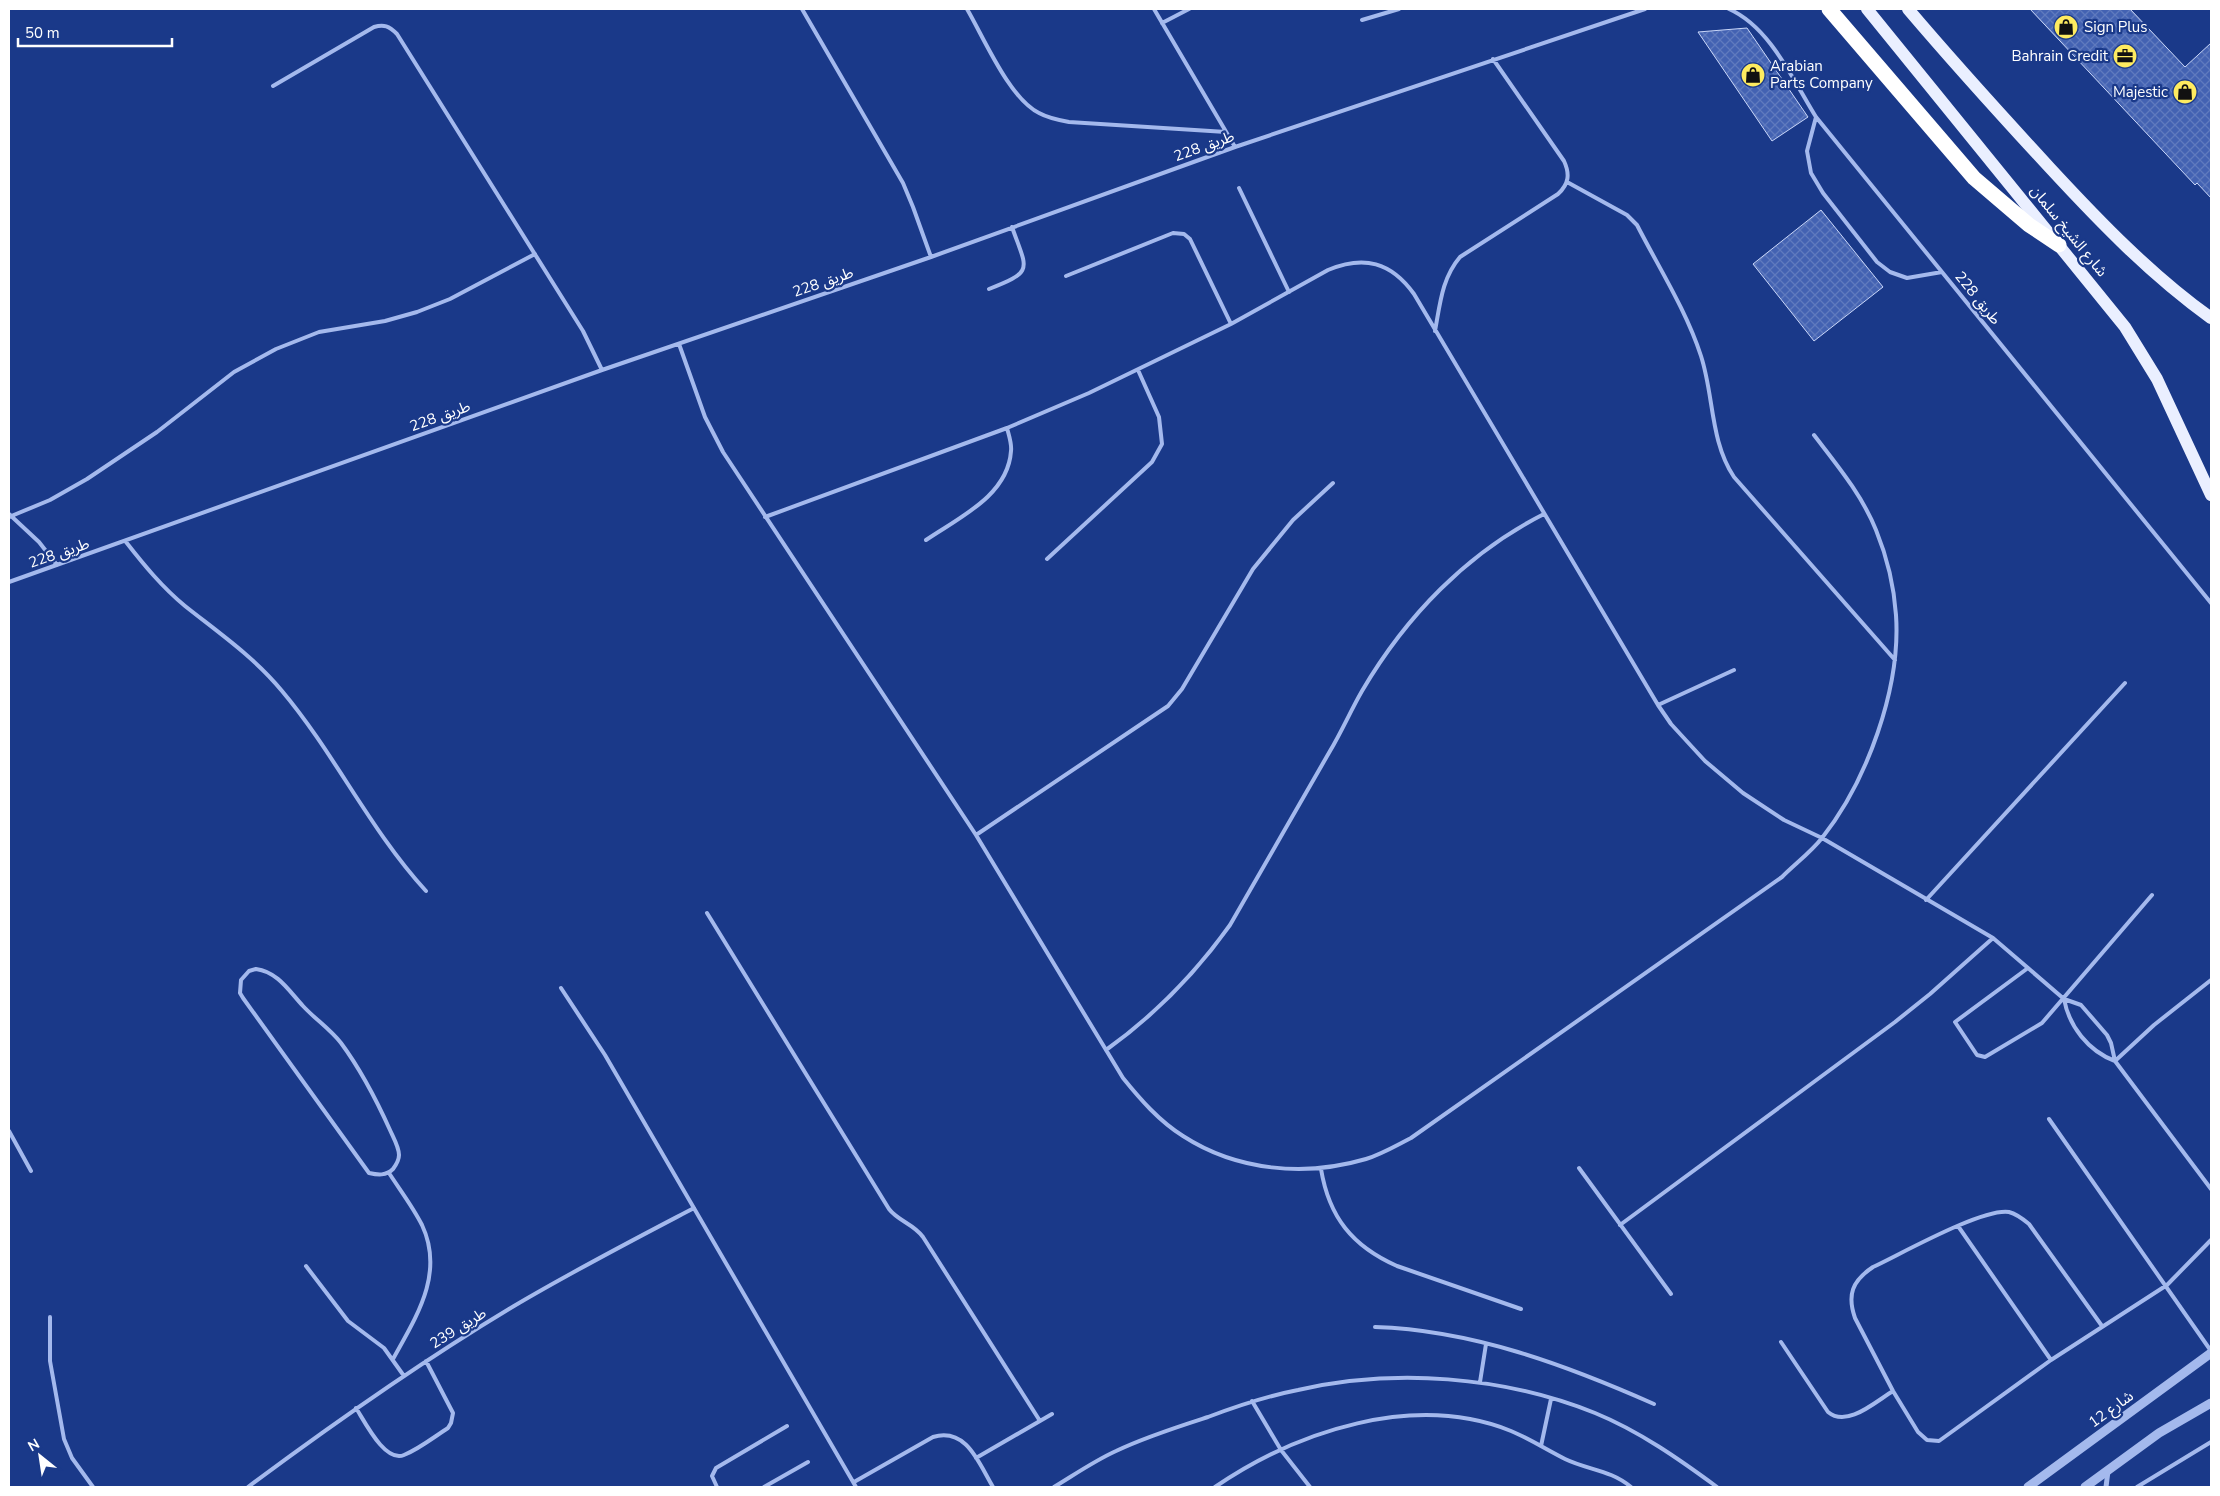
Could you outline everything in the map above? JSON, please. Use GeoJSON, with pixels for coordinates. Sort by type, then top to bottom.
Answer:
{"type":"FeatureCollection","features":[{"type":"Feature","properties":{"kind":"highway"},"geometry":{"type":"LineString","coordinates":[[1829,9],[1974,178],[2029,225],[2058,244]]}},
{"type":"Feature","properties":{"kind":"main road","name":"شارع الشيخ سلمان"},"geometry":{"type":"LineString","coordinates":[[1867,9],[2106,303],[2141,352],[2170,406],[2211,496]]}},
{"type":"Feature","properties":{"kind":"main road","name":"شارع الشيخ سلمان"},"geometry":{"type":"LineString","coordinates":[[1908,9],[2021,137],[2102,222],[2163,282],[2211,318]]}},
{"type":"Feature","properties":{"kind":"street","name":"شارع 12"},"geometry":{"type":"LineString","coordinates":[[2028,1487],[2211,1352]]}},
{"type":"Feature","properties":{"kind":"street"},"geometry":{"type":"LineString","coordinates":[[2085,1487],[2159,1433],[2211,1403]]}},
{"type":"Feature","properties":{"kind":"street"},"geometry":{"type":"LineString","coordinates":[[2106,1487],[2108,1471]]}},
{"type":"Feature","properties":{"kind":"lane"},"geometry":{"type":"LineString","coordinates":[[802,9],[903,183],[931,257]]}},
{"type":"Feature","properties":{"kind":"lane"},"geometry":{"type":"LineString","coordinates":[[968,9],[1015,92],[1038,113],[1053,119],[1069,122],[1226,132]]}},
{"type":"Feature","properties":{"kind":"lane"},"geometry":{"type":"LineString","coordinates":[[1154,9],[1234,147]]}},
{"type":"Feature","properties":{"kind":"lane"},"geometry":{"type":"LineString","coordinates":[[1176,9],[1178,15]]}},
{"type":"Feature","properties":{"kind":"lane"},"geometry":{"type":"LineString","coordinates":[[1162,24],[1189,9]]}},
{"type":"Feature","properties":{"kind":"lane"},"geometry":{"type":"LineString","coordinates":[[1362,20],[1399,9]]}},
{"type":"Feature","properties":{"kind":"lane","name":"طريق 228"},"geometry":{"type":"LineString","coordinates":[[9,582],[126,542],[602,370],[931,257],[1234,147],[1493,58],[1645,9]]}},
{"type":"Feature","properties":{"kind":"lane","name":"طريق 228"},"geometry":{"type":"LineString","coordinates":[[1729,9],[1753,24],[1766,38],[1816,117],[2211,603]]}},
{"type":"Feature","properties":{"kind":"lane"},"geometry":{"type":"LineString","coordinates":[[274,86],[374,27],[382,25],[391,28],[397,34],[583,331],[602,370]]}},
{"type":"Feature","properties":{"kind":"lane"},"geometry":{"type":"LineString","coordinates":[[1435,331],[1445,280],[1451,268],[1460,257],[1558,194],[1567,182],[1568,175],[1564,161],[1493,58]]}},
{"type":"Feature","properties":{"kind":"lane"},"geometry":{"type":"LineString","coordinates":[[1816,117],[1807,151],[1811,173],[1822,193],[1877,262],[1890,272],[1907,278],[1942,272]]}},
{"type":"Feature","properties":{"kind":"lane"},"geometry":{"type":"LineString","coordinates":[[1567,182],[1627,215],[1636,225],[1678,305],[1701,356],[1716,433],[1725,464],[1734,477],[1894,660]]}},
{"type":"Feature","properties":{"kind":"lane"},"geometry":{"type":"LineString","coordinates":[[1239,188],[1289,292]]}},
{"type":"Feature","properties":{"kind":"lane"},"geometry":{"type":"LineString","coordinates":[[990,289],[1016,278],[1022,273],[1024,261],[1012,227]]}},
{"type":"Feature","properties":{"kind":"lane"},"geometry":{"type":"LineString","coordinates":[[1066,276],[1173,233],[1184,234],[1190,239],[1231,324]]}},
{"type":"Feature","properties":{"kind":"lane"},"geometry":{"type":"LineString","coordinates":[[57,565],[39,542],[10,516],[50,500],[87,479],[157,432],[234,372],[276,349],[319,332],[385,321],[417,312],[450,298],[534,254]]}},
{"type":"Feature","properties":{"kind":"lane"},"geometry":{"type":"LineString","coordinates":[[765,517],[1007,428],[1138,370],[1231,324],[1343,264],[1360,262],[1376,264],[1391,270],[1404,280],[1671,724],[1705,761],[1743,793],[1784,820],[1822,838],[1992,938],[2064,999],[2080,1005],[2101,1027],[2111,1043],[2114,1061]]}},
{"type":"Feature","properties":{"kind":"lane"},"geometry":{"type":"LineString","coordinates":[[679,344],[691,381],[714,434],[743,485],[976,835],[1123,1078],[1146,1106],[1183,1136],[1226,1158],[1272,1169],[1321,1169],[1368,1159],[1411,1138],[1782,877],[1822,838],[1852,793],[1869,753],[1886,703],[1894,660],[1895,607],[1889,571],[1876,529],[1855,490],[1814,436]]}},
{"type":"Feature","properties":{"kind":"lane"},"geometry":{"type":"LineString","coordinates":[[1047,559],[1152,462],[1162,444],[1159,417],[1138,370]]}},
{"type":"Feature","properties":{"kind":"lane"},"geometry":{"type":"LineString","coordinates":[[926,540],[979,504],[996,490],[1008,471],[1012,450],[1007,428]]}},
{"type":"Feature","properties":{"kind":"lane"},"geometry":{"type":"LineString","coordinates":[[976,835],[1168,706],[1182,689],[1253,570],[1293,520],[1333,483]]}},
{"type":"Feature","properties":{"kind":"lane"},"geometry":{"type":"LineString","coordinates":[[1106,1050],[1130,1033],[1167,1001],[1213,949],[1230,925],[1334,746],[1363,690],[1400,635],[1446,583],[1472,560],[1519,527],[1544,514]]}},
{"type":"Feature","properties":{"kind":"lane"},"geometry":{"type":"LineString","coordinates":[[126,542],[162,585],[185,606],[236,644],[282,690],[302,715],[392,852],[426,891]]}},
{"type":"Feature","properties":{"kind":"lane"},"geometry":{"type":"LineString","coordinates":[[1658,705],[1734,670]]}},
{"type":"Feature","properties":{"kind":"lane"},"geometry":{"type":"LineString","coordinates":[[1926,900],[2125,683]]}},
{"type":"Feature","properties":{"kind":"lane"},"geometry":{"type":"LineString","coordinates":[[2028,968],[1955,1022],[1976,1055],[1986,1057],[2042,1023],[2152,896]]}},
{"type":"Feature","properties":{"kind":"lane"},"geometry":{"type":"LineString","coordinates":[[707,913],[892,1213],[915,1228],[923,1237],[1040,1421]]}},
{"type":"Feature","properties":{"kind":"lane"},"geometry":{"type":"LineString","coordinates":[[1620,1225],[1895,1022],[1930,994],[1992,938]]}},
{"type":"Feature","properties":{"kind":"lane"},"geometry":{"type":"LineString","coordinates":[[262,970],[283,982],[303,1006],[339,1041],[352,1058],[378,1104],[396,1144],[399,1155],[396,1165],[389,1173],[379,1176],[369,1173],[243,998],[240,993],[241,980],[250,971],[262,970]]}},
{"type":"Feature","properties":{"kind":"lane"},"geometry":{"type":"LineString","coordinates":[[2114,1061],[2154,1025],[2211,980]]}},
{"type":"Feature","properties":{"kind":"lane"},"geometry":{"type":"LineString","coordinates":[[561,988],[605,1055],[856,1487]]}},
{"type":"Feature","properties":{"kind":"lane"},"geometry":{"type":"LineString","coordinates":[[2064,999],[2067,1017],[2084,1040],[2097,1052],[2114,1061],[2211,1189]]}},
{"type":"Feature","properties":{"kind":"lane"},"geometry":{"type":"LineString","coordinates":[[2049,1119],[2211,1352]]}},
{"type":"Feature","properties":{"kind":"lane"},"geometry":{"type":"LineString","coordinates":[[9,1131],[31,1171]]}},
{"type":"Feature","properties":{"kind":"lane"},"geometry":{"type":"LineString","coordinates":[[1579,1168],[1671,1294]]}},
{"type":"Feature","properties":{"kind":"lane"},"geometry":{"type":"LineString","coordinates":[[1321,1169],[1330,1205],[1345,1228],[1364,1248],[1380,1259],[1397,1266],[1521,1309]]}},
{"type":"Feature","properties":{"kind":"lane"},"geometry":{"type":"LineString","coordinates":[[389,1173],[422,1225],[430,1258],[428,1291],[422,1307],[393,1359]]}},
{"type":"Feature","properties":{"kind":"lane","name":"طريق 239"},"geometry":{"type":"LineString","coordinates":[[248,1487],[356,1408],[426,1361],[587,1265],[694,1208]]}},
{"type":"Feature","properties":{"kind":"lane"},"geometry":{"type":"LineString","coordinates":[[2102,1326],[2028,1224],[2010,1212],[1998,1212],[1958,1226],[1873,1267],[1855,1283],[1851,1294],[1851,1307],[1894,1392],[1921,1437],[1933,1442],[1939,1441],[2051,1360],[2166,1285],[2211,1240]]}},
{"type":"Feature","properties":{"kind":"lane"},"geometry":{"type":"LineString","coordinates":[[1958,1226],[2051,1360]]}},
{"type":"Feature","properties":{"kind":"lane"},"geometry":{"type":"LineString","coordinates":[[306,1266],[348,1321],[374,1340],[393,1359],[404,1376]]}},
{"type":"Feature","properties":{"kind":"lane"},"geometry":{"type":"LineString","coordinates":[[50,1317],[50,1360],[64,1439],[72,1458],[94,1487]]}},
{"type":"Feature","properties":{"kind":"lane"},"geometry":{"type":"LineString","coordinates":[[1375,1327],[1437,1332],[1486,1344],[1565,1367],[1654,1404]]}},
{"type":"Feature","properties":{"kind":"lane"},"geometry":{"type":"LineString","coordinates":[[1781,1342],[1828,1412],[1833,1416],[1846,1418],[1894,1392]]}},
{"type":"Feature","properties":{"kind":"lane"},"geometry":{"type":"LineString","coordinates":[[1480,1382],[1486,1344]]}},
{"type":"Feature","properties":{"kind":"lane"},"geometry":{"type":"LineString","coordinates":[[356,1408],[383,1448],[392,1455],[403,1456],[448,1428],[451,1424],[453,1412],[426,1361]]}},
{"type":"Feature","properties":{"kind":"lane"},"geometry":{"type":"LineString","coordinates":[[1054,1487],[1094,1463],[1136,1442],[1252,1401],[1299,1389],[1371,1380],[1407,1378],[1480,1382],[1551,1398],[1594,1412],[1625,1426],[1717,1487]]}},
{"type":"Feature","properties":{"kind":"lane"},"geometry":{"type":"LineString","coordinates":[[1541,1446],[1551,1398]]}},
{"type":"Feature","properties":{"kind":"lane"},"geometry":{"type":"LineString","coordinates":[[1252,1401],[1281,1450],[1310,1487]]}},
{"type":"Feature","properties":{"kind":"lane"},"geometry":{"type":"LineString","coordinates":[[976,1458],[1052,1414]]}},
{"type":"Feature","properties":{"kind":"lane"},"geometry":{"type":"LineString","coordinates":[[1215,1487],[1258,1461],[1318,1436],[1362,1423],[1399,1417],[1427,1416],[1456,1418],[1510,1431],[1569,1461],[1611,1474],[1631,1487]]}},
{"type":"Feature","properties":{"kind":"lane"},"geometry":{"type":"LineString","coordinates":[[717,1487],[712,1476],[716,1468],[788,1426]]}},
{"type":"Feature","properties":{"kind":"lane"},"geometry":{"type":"LineString","coordinates":[[854,1482],[933,1437],[948,1435],[961,1440],[970,1448],[992,1487]]}},
{"type":"Feature","properties":{"kind":"lane"},"geometry":{"type":"LineString","coordinates":[[2137,1487],[2211,1442]]}},
{"type":"Feature","properties":{"kind":"lane"},"geometry":{"type":"LineString","coordinates":[[764,1487],[808,1462]]}},
{"type":"Feature","properties":{"kind":"building"},"geometry":{"type":"Polygon","coordinates":[[[2030,9],[2130,9],[2185,67],[2211,43],[2211,198],[2197,183],[2195,185],[2030,9]]]}},
{"type":"Feature","properties":{"kind":"building","name":"Arabian Parts Company"},"geometry":{"type":"Polygon","coordinates":[[[1747,28],[1808,117],[1772,141],[1698,32],[1747,28]]]}},
{"type":"Feature","properties":{"kind":"building"},"geometry":{"type":"Polygon","coordinates":[[[1821,210],[1883,287],[1814,341],[1753,264],[1821,210]]]}},
{"type":"Feature","properties":{"kind":"place","name":"Sign Plus"},"geometry":{"type":"Point","coordinates":[2066,27]}},
{"type":"Feature","properties":{"kind":"place","name":"Bahrain Credit"},"geometry":{"type":"Point","coordinates":[2125,56]}},
{"type":"Feature","properties":{"kind":"place","name":"Arabian Parts Company"},"geometry":{"type":"Point","coordinates":[1753,75]}},
{"type":"Feature","properties":{"kind":"place","name":"Majestic"},"geometry":{"type":"Point","coordinates":[2185,92]}}]}
